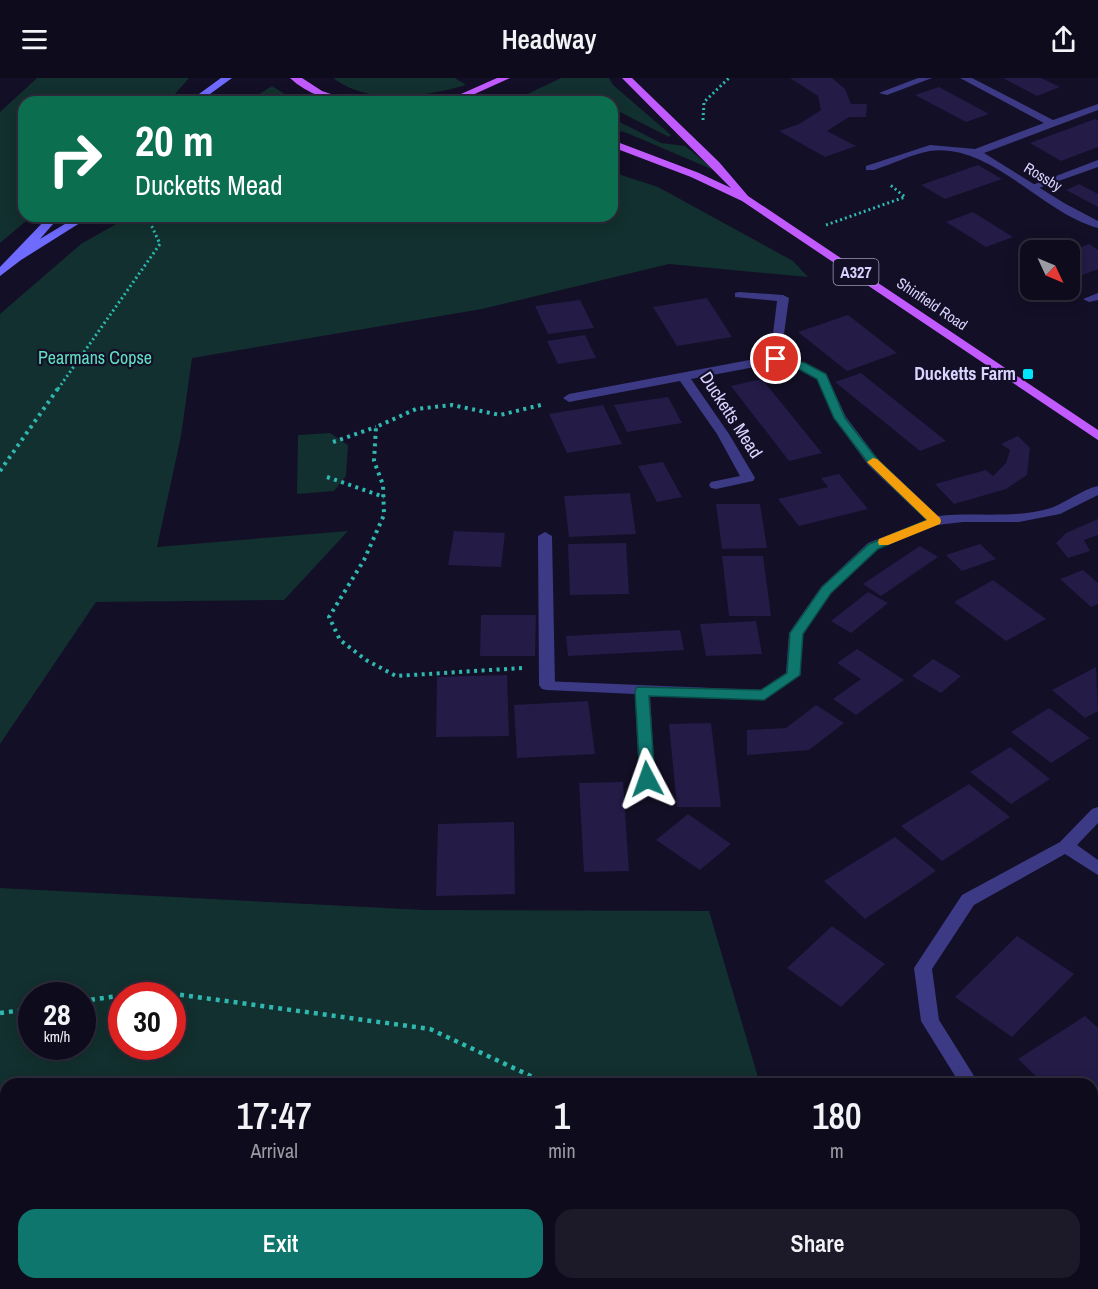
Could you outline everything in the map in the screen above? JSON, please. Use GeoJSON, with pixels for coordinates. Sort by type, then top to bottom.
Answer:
{"type":"FeatureCollection","features":[{"type":"Feature","properties":{"kind":"main road"},"geometry":{"type":"LineString","coordinates":[[202,96],[227,78]]}},
{"type":"Feature","properties":{"kind":"main road"},"geometry":{"type":"LineString","coordinates":[[295,78],[319,93],[329,96]]}},
{"type":"Feature","properties":{"kind":"main road"},"geometry":{"type":"LineString","coordinates":[[462,96],[505,78]]}},
{"type":"Feature","properties":{"kind":"main road","name":"Shinfield Road"},"geometry":{"type":"LineString","coordinates":[[627,78],[646,100],[711,158],[746,199]]}},
{"type":"Feature","properties":{"kind":"main road","name":"Shinfield Road"},"geometry":{"type":"LineString","coordinates":[[618,145],[650,156],[746,199],[1098,436]]}},
{"type":"Feature","properties":{"kind":"main road"},"geometry":{"type":"LineString","coordinates":[[0,273],[50,222]]}},
{"type":"Feature","properties":{"kind":"main road"},"geometry":{"type":"LineString","coordinates":[[17,258],[76,222]]}},
{"type":"Feature","properties":{"kind":"street"},"geometry":{"type":"LineString","coordinates":[[884,93],[927,78]]}},
{"type":"Feature","properties":{"kind":"street"},"geometry":{"type":"LineString","coordinates":[[965,78],[1053,124]]}},
{"type":"Feature","properties":{"kind":"street","name":"Rossby"},"geometry":{"type":"LineString","coordinates":[[870,168],[930,148],[976,152],[1098,107]]}},
{"type":"Feature","properties":{"kind":"street","name":"Rossby"},"geometry":{"type":"LineString","coordinates":[[976,152],[1098,225]]}},
{"type":"Feature","properties":{"kind":"street"},"geometry":{"type":"LineString","coordinates":[[1032,187],[1098,163]]}},
{"type":"Feature","properties":{"kind":"street"},"geometry":{"type":"LineString","coordinates":[[739,295],[783,298],[776,359]]}},
{"type":"Feature","properties":{"kind":"street","name":"Ducketts Mead"},"geometry":{"type":"LineString","coordinates":[[569,398],[776,359],[801,366],[822,377],[840,418],[873,462],[935,521]]}},
{"type":"Feature","properties":{"kind":"street","name":"Ducketts Mead"},"geometry":{"type":"LineString","coordinates":[[682,376],[723,434],[748,478],[716,485]]}},
{"type":"Feature","properties":{"kind":"street"},"geometry":{"type":"LineString","coordinates":[[545,536],[547,685],[764,695],[793,675],[796,633],[826,590],[873,546],[935,521],[1028,516],[1055,511],[1098,490]]}},
{"type":"Feature","properties":{"kind":"street"},"geometry":{"type":"LineString","coordinates":[[642,691],[647,779]]}},
{"type":"Feature","properties":{"kind":"street"},"geometry":{"type":"LineString","coordinates":[[966,1078],[930,1021],[923,968],[968,900],[1066,846],[1098,813]]}},
{"type":"Feature","properties":{"kind":"street"},"geometry":{"type":"LineString","coordinates":[[1066,846],[1098,868]]}},
{"type":"Feature","properties":{"kind":"path"},"geometry":{"type":"LineString","coordinates":[[703,123],[704,102],[729,78]]}},
{"type":"Feature","properties":{"kind":"path"},"geometry":{"type":"LineString","coordinates":[[817,228],[904,197],[870,168]]}},
{"type":"Feature","properties":{"kind":"path"},"geometry":{"type":"LineString","coordinates":[[0,471],[160,244],[150,222]]}},
{"type":"Feature","properties":{"kind":"path"},"geometry":{"type":"LineString","coordinates":[[333,442],[376,428],[417,409],[452,405],[500,415],[569,398]]}},
{"type":"Feature","properties":{"kind":"path"},"geometry":{"type":"LineString","coordinates":[[376,428],[374,461],[383,485],[384,515],[364,560],[329,617],[340,640],[366,660],[396,676],[521,668],[547,685]]}},
{"type":"Feature","properties":{"kind":"path"},"geometry":{"type":"LineString","coordinates":[[327,477],[384,497]]}},
{"type":"Feature","properties":{"kind":"path"},"geometry":{"type":"LineString","coordinates":[[96,999],[153,991],[430,1029],[535,1078]]}},
{"type":"Feature","properties":{"kind":"path"},"geometry":{"type":"LineString","coordinates":[[0,1013],[18,1011]]}},
{"type":"Feature","properties":{"kind":"green space"},"geometry":{"type":"Polygon","coordinates":[[[37,78],[189,78],[173,96],[18,96],[18,222],[25,222],[0,243],[0,112],[37,78]]]}},
{"type":"Feature","properties":{"kind":"green space"},"geometry":{"type":"Polygon","coordinates":[[[333,78],[455,78],[466,85],[433,93],[380,96],[363,93],[333,78]]]}},
{"type":"Feature","properties":{"kind":"green space"},"geometry":{"type":"Polygon","coordinates":[[[561,78],[609,78],[613,85],[671,135],[669,137],[618,111],[618,96],[523,96],[561,78]]]}},
{"type":"Feature","properties":{"kind":"green space"},"geometry":{"type":"Polygon","coordinates":[[[272,86],[288,96],[256,96],[272,86]]]}},
{"type":"Feature","properties":{"kind":"green space"},"geometry":{"type":"Polygon","coordinates":[[[618,121],[661,143],[685,146],[716,171],[618,131],[618,121]]]}},
{"type":"Feature","properties":{"kind":"green space","name":"Pearmans Copse"},"geometry":{"type":"Polygon","coordinates":[[[618,174],[658,187],[793,261],[808,277],[669,264],[482,309],[192,358],[181,436],[157,547],[348,531],[284,600],[96,602],[0,744],[0,314],[81,244],[120,222],[618,222],[618,174]]]}},
{"type":"Feature","properties":{"kind":"green space"},"geometry":{"type":"Polygon","coordinates":[[[330,433],[348,445],[346,476],[334,491],[297,494],[298,435],[330,433]]]}},
{"type":"Feature","properties":{"kind":"green space"},"geometry":{"type":"Polygon","coordinates":[[[0,888],[424,910],[709,911],[758,1078],[0,1078],[0,888]]]}},
{"type":"Feature","properties":{"kind":"building"},"geometry":{"type":"Polygon","coordinates":[[[790,78],[832,78],[845,89],[851,104],[867,104],[866,117],[849,117],[827,131],[856,146],[825,157],[779,131],[799,124],[821,110],[818,96],[790,78]]]}},
{"type":"Feature","properties":{"kind":"building"},"geometry":{"type":"Polygon","coordinates":[[[1003,78],[1041,78],[1060,87],[1037,96],[1003,78]]]}},
{"type":"Feature","properties":{"kind":"building"},"geometry":{"type":"Polygon","coordinates":[[[939,87],[989,114],[966,122],[915,95],[939,87]]]}},
{"type":"Feature","properties":{"kind":"building"},"geometry":{"type":"Polygon","coordinates":[[[1095,119],[1098,120],[1098,147],[1061,161],[1030,143],[1095,119]]]}},
{"type":"Feature","properties":{"kind":"building"},"geometry":{"type":"Polygon","coordinates":[[[978,165],[1002,179],[945,199],[921,185],[978,165]]]}},
{"type":"Feature","properties":{"kind":"building"},"geometry":{"type":"Polygon","coordinates":[[[1079,184],[1098,194],[1098,207],[1066,190],[1079,184]]]}},
{"type":"Feature","properties":{"kind":"building"},"geometry":{"type":"Polygon","coordinates":[[[973,212],[1013,237],[986,247],[946,222],[973,212]]]}},
{"type":"Feature","properties":{"kind":"building"},"geometry":{"type":"Polygon","coordinates":[[[1089,244],[1098,250],[1098,269],[1080,276],[1080,248],[1089,244]]]}},
{"type":"Feature","properties":{"kind":"building"},"geometry":{"type":"Polygon","coordinates":[[[707,298],[732,337],[677,346],[653,307],[707,298]]]}},
{"type":"Feature","properties":{"kind":"building"},"geometry":{"type":"Polygon","coordinates":[[[580,300],[594,328],[548,334],[535,306],[580,300]]]}},
{"type":"Feature","properties":{"kind":"building"},"geometry":{"type":"Polygon","coordinates":[[[848,315],[897,353],[847,371],[798,332],[848,315]]]}},
{"type":"Feature","properties":{"kind":"building"},"geometry":{"type":"Polygon","coordinates":[[[585,335],[596,358],[558,364],[547,341],[585,335]]]}},
{"type":"Feature","properties":{"kind":"building"},"geometry":{"type":"Polygon","coordinates":[[[861,373],[946,441],[920,451],[835,382],[861,373]]]}},
{"type":"Feature","properties":{"kind":"building"},"geometry":{"type":"Polygon","coordinates":[[[762,379],[822,453],[789,461],[731,386],[762,379]]]}},
{"type":"Feature","properties":{"kind":"building"},"geometry":{"type":"Polygon","coordinates":[[[668,397],[682,423],[627,432],[614,405],[668,397]]]}},
{"type":"Feature","properties":{"kind":"building"},"geometry":{"type":"Polygon","coordinates":[[[603,405],[622,444],[567,453],[549,414],[603,405]]]}},
{"type":"Feature","properties":{"kind":"building"},"geometry":{"type":"Polygon","coordinates":[[[1018,436],[1030,448],[1027,475],[1006,489],[954,504],[935,484],[986,470],[993,476],[1006,463],[1010,450],[1001,444],[1018,436]]]}},
{"type":"Feature","properties":{"kind":"building"},"geometry":{"type":"Polygon","coordinates":[[[663,462],[682,497],[657,502],[638,466],[663,462]]]}},
{"type":"Feature","properties":{"kind":"building"},"geometry":{"type":"Polygon","coordinates":[[[839,474],[868,509],[799,526],[778,499],[828,487],[821,478],[839,474]]]}},
{"type":"Feature","properties":{"kind":"building"},"geometry":{"type":"Polygon","coordinates":[[[630,493],[636,534],[569,537],[564,496],[630,493]]]}},
{"type":"Feature","properties":{"kind":"building"},"geometry":{"type":"Polygon","coordinates":[[[716,504],[760,504],[767,548],[722,549],[716,504]]]}},
{"type":"Feature","properties":{"kind":"building"},"geometry":{"type":"Polygon","coordinates":[[[1098,519],[1098,535],[1084,540],[1090,551],[1068,558],[1056,543],[1066,533],[1098,519]]]}},
{"type":"Feature","properties":{"kind":"building"},"geometry":{"type":"Polygon","coordinates":[[[454,531],[505,533],[501,567],[448,565],[454,531]]]}},
{"type":"Feature","properties":{"kind":"building"},"geometry":{"type":"Polygon","coordinates":[[[626,543],[629,594],[570,595],[568,544],[626,543]]]}},
{"type":"Feature","properties":{"kind":"building"},"geometry":{"type":"Polygon","coordinates":[[[980,544],[996,559],[962,571],[946,555],[980,544]]]}},
{"type":"Feature","properties":{"kind":"building"},"geometry":{"type":"Polygon","coordinates":[[[920,546],[938,557],[881,596],[863,584],[920,546]]]}},
{"type":"Feature","properties":{"kind":"building"},"geometry":{"type":"Polygon","coordinates":[[[722,556],[763,556],[771,616],[729,616],[722,556]]]}},
{"type":"Feature","properties":{"kind":"building"},"geometry":{"type":"Polygon","coordinates":[[[1083,570],[1098,583],[1098,604],[1091,607],[1060,579],[1083,570]]]}},
{"type":"Feature","properties":{"kind":"building"},"geometry":{"type":"Polygon","coordinates":[[[993,580],[1046,619],[1006,641],[954,602],[993,580]]]}},
{"type":"Feature","properties":{"kind":"building"},"geometry":{"type":"Polygon","coordinates":[[[868,592],[888,603],[851,633],[831,621],[868,592]]]}},
{"type":"Feature","properties":{"kind":"building"},"geometry":{"type":"Polygon","coordinates":[[[481,615],[536,615],[535,656],[480,656],[481,615]]]}},
{"type":"Feature","properties":{"kind":"building"},"geometry":{"type":"Polygon","coordinates":[[[756,621],[762,654],[706,656],[700,624],[756,621]]]}},
{"type":"Feature","properties":{"kind":"building"},"geometry":{"type":"Polygon","coordinates":[[[680,630],[684,650],[568,656],[566,636],[680,630]]]}},
{"type":"Feature","properties":{"kind":"building"},"geometry":{"type":"Polygon","coordinates":[[[857,649],[904,680],[856,715],[833,699],[861,679],[837,663],[857,649]]]}},
{"type":"Feature","properties":{"kind":"building"},"geometry":{"type":"Polygon","coordinates":[[[933,659],[961,676],[941,693],[912,676],[933,659]]]}},
{"type":"Feature","properties":{"kind":"building"},"geometry":{"type":"Polygon","coordinates":[[[1096,667],[1098,711],[1085,718],[1052,690],[1096,667]]]}},
{"type":"Feature","properties":{"kind":"building"},"geometry":{"type":"Polygon","coordinates":[[[507,675],[509,736],[436,737],[437,677],[507,675]]]}},
{"type":"Feature","properties":{"kind":"building"},"geometry":{"type":"Polygon","coordinates":[[[588,701],[595,754],[517,758],[514,705],[588,701]]]}},
{"type":"Feature","properties":{"kind":"building"},"geometry":{"type":"Polygon","coordinates":[[[816,705],[844,723],[809,750],[747,755],[747,730],[786,728],[816,705]]]}},
{"type":"Feature","properties":{"kind":"building"},"geometry":{"type":"Polygon","coordinates":[[[1049,708],[1090,738],[1051,763],[1011,732],[1049,708]]]}},
{"type":"Feature","properties":{"kind":"building"},"geometry":{"type":"Polygon","coordinates":[[[711,723],[721,807],[677,807],[669,724],[711,723]]]}},
{"type":"Feature","properties":{"kind":"building"},"geometry":{"type":"Polygon","coordinates":[[[1010,747],[1050,779],[1011,804],[970,772],[1010,747]]]}},
{"type":"Feature","properties":{"kind":"building"},"geometry":{"type":"Polygon","coordinates":[[[623,782],[629,871],[584,872],[579,783],[623,782]]]}},
{"type":"Feature","properties":{"kind":"building"},"geometry":{"type":"Polygon","coordinates":[[[969,784],[1010,817],[942,861],[901,826],[969,784]]]}},
{"type":"Feature","properties":{"kind":"building"},"geometry":{"type":"Polygon","coordinates":[[[688,814],[731,844],[700,870],[656,840],[688,814]]]}},
{"type":"Feature","properties":{"kind":"building"},"geometry":{"type":"Polygon","coordinates":[[[514,822],[515,894],[436,896],[438,824],[514,822]]]}},
{"type":"Feature","properties":{"kind":"building"},"geometry":{"type":"Polygon","coordinates":[[[895,837],[936,871],[865,919],[824,881],[895,837]]]}},
{"type":"Feature","properties":{"kind":"building"},"geometry":{"type":"Polygon","coordinates":[[[832,926],[885,964],[841,1007],[787,968],[832,926]]]}},
{"type":"Feature","properties":{"kind":"building"},"geometry":{"type":"Polygon","coordinates":[[[1017,936],[1074,974],[1012,1037],[955,997],[1017,936]]]}},
{"type":"Feature","properties":{"kind":"building"},"geometry":{"type":"Polygon","coordinates":[[[1085,1016],[1098,1028],[1098,1078],[1038,1078],[1018,1059],[1085,1016]]]}},
{"type":"Feature","properties":{"kind":"slow traffic"},"geometry":{"type":"LineString","coordinates":[[873,462],[935,521],[884,542]]}},
{"type":"Feature","properties":{"kind":"place","name":"Ducketts Farm"},"geometry":{"type":"Point","coordinates":[1028,374]}},
{"type":"Feature","properties":{"kind":"route"},"geometry":{"type":"LineString","coordinates":[[647,779],[642,691],[764,695],[793,675],[796,633],[826,590],[873,546],[935,521],[873,462],[840,418],[822,377],[801,366],[776,359]]}}]}
